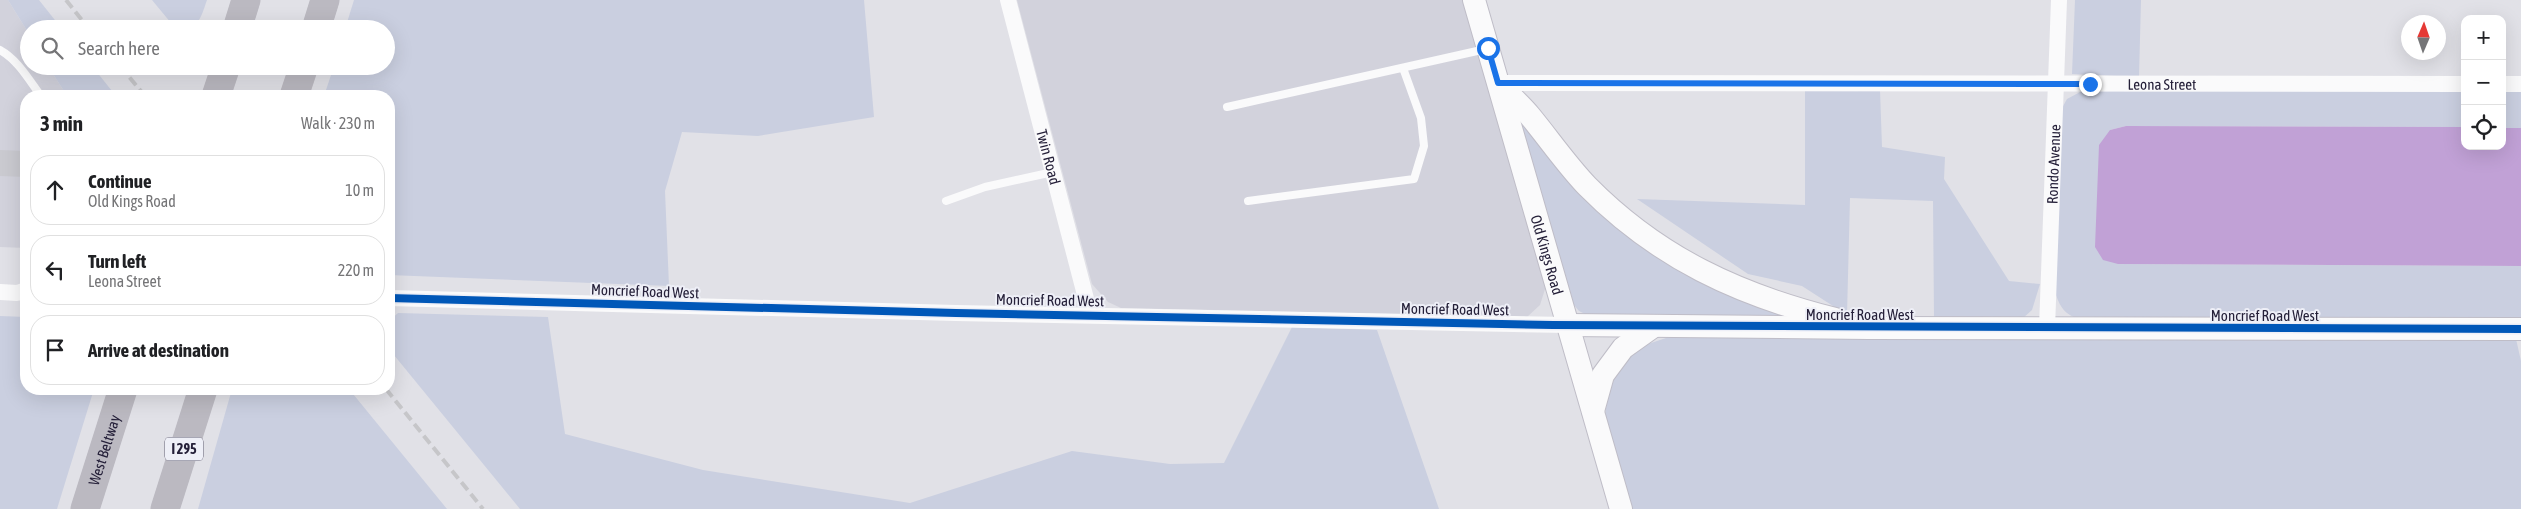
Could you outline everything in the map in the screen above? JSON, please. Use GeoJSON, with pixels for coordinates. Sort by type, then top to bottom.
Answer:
{"type":"FeatureCollection","features":[{"type":"Feature","properties":{"kind":"highway"},"geometry":{"type":"LineString","coordinates":[[240,20],[246,0]]}},
{"type":"Feature","properties":{"kind":"highway"},"geometry":{"type":"LineString","coordinates":[[319,20],[325,0]]}},
{"type":"Feature","properties":{"kind":"highway"},"geometry":{"type":"LineString","coordinates":[[296,90],[301,75]]}},
{"type":"Feature","properties":{"kind":"highway","name":"West Beltway"},"geometry":{"type":"LineString","coordinates":[[85,509],[121,395]]}},
{"type":"Feature","properties":{"kind":"highway","name":"I 295"},"geometry":{"type":"LineString","coordinates":[[165,509],[201,395]]}},
{"type":"Feature","properties":{"kind":"street","name":"Twin Road"},"geometry":{"type":"LineString","coordinates":[[1008,0],[1090,314]]}},
{"type":"Feature","properties":{"kind":"street","name":"Old Kings Road"},"geometry":{"type":"LineString","coordinates":[[1474,0],[1621,509]]}},
{"type":"Feature","properties":{"kind":"street","name":"Rondo Avenue"},"geometry":{"type":"LineString","coordinates":[[2047,328],[2059,0]]}},
{"type":"Feature","properties":{"kind":"street","name":"Leona Street"},"geometry":{"type":"LineString","coordinates":[[1498,83],[2461,84]]}},
{"type":"Feature","properties":{"kind":"street"},"geometry":{"type":"LineString","coordinates":[[1498,83],[1529,115],[1588,186],[1672,255],[1724,283],[1783,306],[1870,328]]}},
{"type":"Feature","properties":{"kind":"street"},"geometry":{"type":"LineString","coordinates":[[2506,84],[2521,84]]}},
{"type":"Feature","properties":{"kind":"street"},"geometry":{"type":"LineString","coordinates":[[0,292],[20,292]]}},
{"type":"Feature","properties":{"kind":"street","name":"Moncrief Road West"},"geometry":{"type":"LineString","coordinates":[[395,298],[956,313],[1090,314],[1568,325],[1870,328],[2521,329]]}},
{"type":"Feature","properties":{"kind":"street"},"geometry":{"type":"LineString","coordinates":[[1593,412],[1603,375],[1623,348],[1654,326]]}},
{"type":"Feature","properties":{"kind":"lane"},"geometry":{"type":"LineString","coordinates":[[1227,107],[1488,48]]}},
{"type":"Feature","properties":{"kind":"lane"},"geometry":{"type":"LineString","coordinates":[[0,50],[8,55],[20,69]]}},
{"type":"Feature","properties":{"kind":"lane"},"geometry":{"type":"LineString","coordinates":[[1248,201],[1414,180],[1424,146],[1421,118],[1403,68]]}},
{"type":"Feature","properties":{"kind":"lane"},"geometry":{"type":"LineString","coordinates":[[25,75],[36,90]]}},
{"type":"Feature","properties":{"kind":"lane"},"geometry":{"type":"LineString","coordinates":[[946,201],[985,187],[1053,172]]}},
{"type":"Feature","properties":{"kind":"shaded area"},"geometry":{"type":"Polygon","coordinates":[[[0,0],[8,0],[20,20],[20,75],[54,75],[63,90],[20,90],[20,248],[0,247],[0,0]]]}},
{"type":"Feature","properties":{"kind":"shaded area"},"geometry":{"type":"Polygon","coordinates":[[[8,0],[39,0],[55,20],[20,20],[8,0]]]}},
{"type":"Feature","properties":{"kind":"shaded area"},"geometry":{"type":"Polygon","coordinates":[[[152,0],[207,0],[199,20],[169,20],[152,0]]]}},
{"type":"Feature","properties":{"kind":"shaded area"},"geometry":{"type":"Polygon","coordinates":[[[354,0],[864,0],[874,117],[758,136],[682,132],[665,191],[669,286],[395,275],[395,90],[326,90],[331,75],[395,75],[395,20],[348,20],[354,0]]]}},
{"type":"Feature","properties":{"kind":"shaded area"},"geometry":{"type":"Polygon","coordinates":[[[1017,0],[1463,0],[1546,286],[1540,305],[1527,317],[1121,308],[1108,302],[1092,284],[1017,0]]]}},
{"type":"Feature","properties":{"kind":"shaded area"},"geometry":{"type":"Polygon","coordinates":[[[2075,0],[2141,0],[2139,77],[2072,74],[2075,0]]]}},
{"type":"Feature","properties":{"kind":"shaded area"},"geometry":{"type":"Polygon","coordinates":[[[54,75],[99,75],[111,90],[63,90],[54,75]]]}},
{"type":"Feature","properties":{"kind":"shaded area"},"geometry":{"type":"Polygon","coordinates":[[[1805,89],[1880,90],[1882,147],[1945,157],[1944,179],[2009,281],[2040,284],[2032,310],[2022,319],[1934,318],[1933,201],[1850,198],[1847,315],[1802,286],[1748,274],[1637,199],[1805,205],[1805,89]]]}},
{"type":"Feature","properties":{"kind":"shaded area"},"geometry":{"type":"Polygon","coordinates":[[[2082,91],[2461,91],[2461,127],[2126,126],[2110,130],[2118,264],[2521,266],[2521,321],[2079,319],[2074,317],[2063,309],[2055,292],[2062,108],[2067,99],[2082,91]]]}},
{"type":"Feature","properties":{"kind":"shaded area"},"geometry":{"type":"Polygon","coordinates":[[[2506,91],[2521,91],[2521,128],[2506,128],[2506,91]]]}},
{"type":"Feature","properties":{"kind":"shaded area"},"geometry":{"type":"Polygon","coordinates":[[[1522,118],[1586,195],[1794,319],[1591,317],[1579,311],[1569,299],[1519,121],[1522,118]]]}},
{"type":"Feature","properties":{"kind":"shaded area"},"geometry":{"type":"Polygon","coordinates":[[[2126,126],[2461,127],[2461,150],[2506,150],[2506,128],[2521,128],[2521,266],[2118,264],[2103,260],[2095,247],[2099,145],[2110,130],[2126,126]]]}},
{"type":"Feature","properties":{"kind":"shaded area"},"geometry":{"type":"Polygon","coordinates":[[[398,313],[548,317],[565,434],[703,470],[910,503],[1072,451],[1170,464],[1224,463],[1292,327],[1377,330],[1439,509],[520,509],[395,356],[395,316],[398,313]]]}},
{"type":"Feature","properties":{"kind":"shaded area"},"geometry":{"type":"Polygon","coordinates":[[[0,316],[20,317],[20,395],[92,395],[57,509],[0,509],[0,316]]]}},
{"type":"Feature","properties":{"kind":"shaded area"},"geometry":{"type":"Polygon","coordinates":[[[1675,335],[2516,339],[2521,361],[2521,509],[1632,509],[1605,415],[1609,388],[1625,360],[1645,345],[1675,335]]]}},
{"type":"Feature","properties":{"kind":"shaded area"},"geometry":{"type":"Polygon","coordinates":[[[230,395],[354,395],[447,509],[198,509],[230,395]]]}},
{"type":"Feature","properties":{"kind":"building"},"geometry":{"type":"Polygon","coordinates":[[[0,150],[20,151],[20,177],[0,176],[0,150]]]}},
{"type":"Feature","properties":{"kind":"railway"},"geometry":{"type":"LineString","coordinates":[[66,0],[82,20]]}},
{"type":"Feature","properties":{"kind":"railway"},"geometry":{"type":"LineString","coordinates":[[128,75],[140,90]]}},
{"type":"Feature","properties":{"kind":"railway"},"geometry":{"type":"LineString","coordinates":[[391,395],[483,509]]}},
{"type":"Feature","properties":{"kind":"cycle path"},"geometry":{"type":"LineString","coordinates":[[395,298],[956,313],[1553,325],[2521,329]]}},
{"type":"Feature","properties":{"kind":"route"},"geometry":{"type":"LineString","coordinates":[[1488,48],[1498,83],[2090,84]]}}]}
